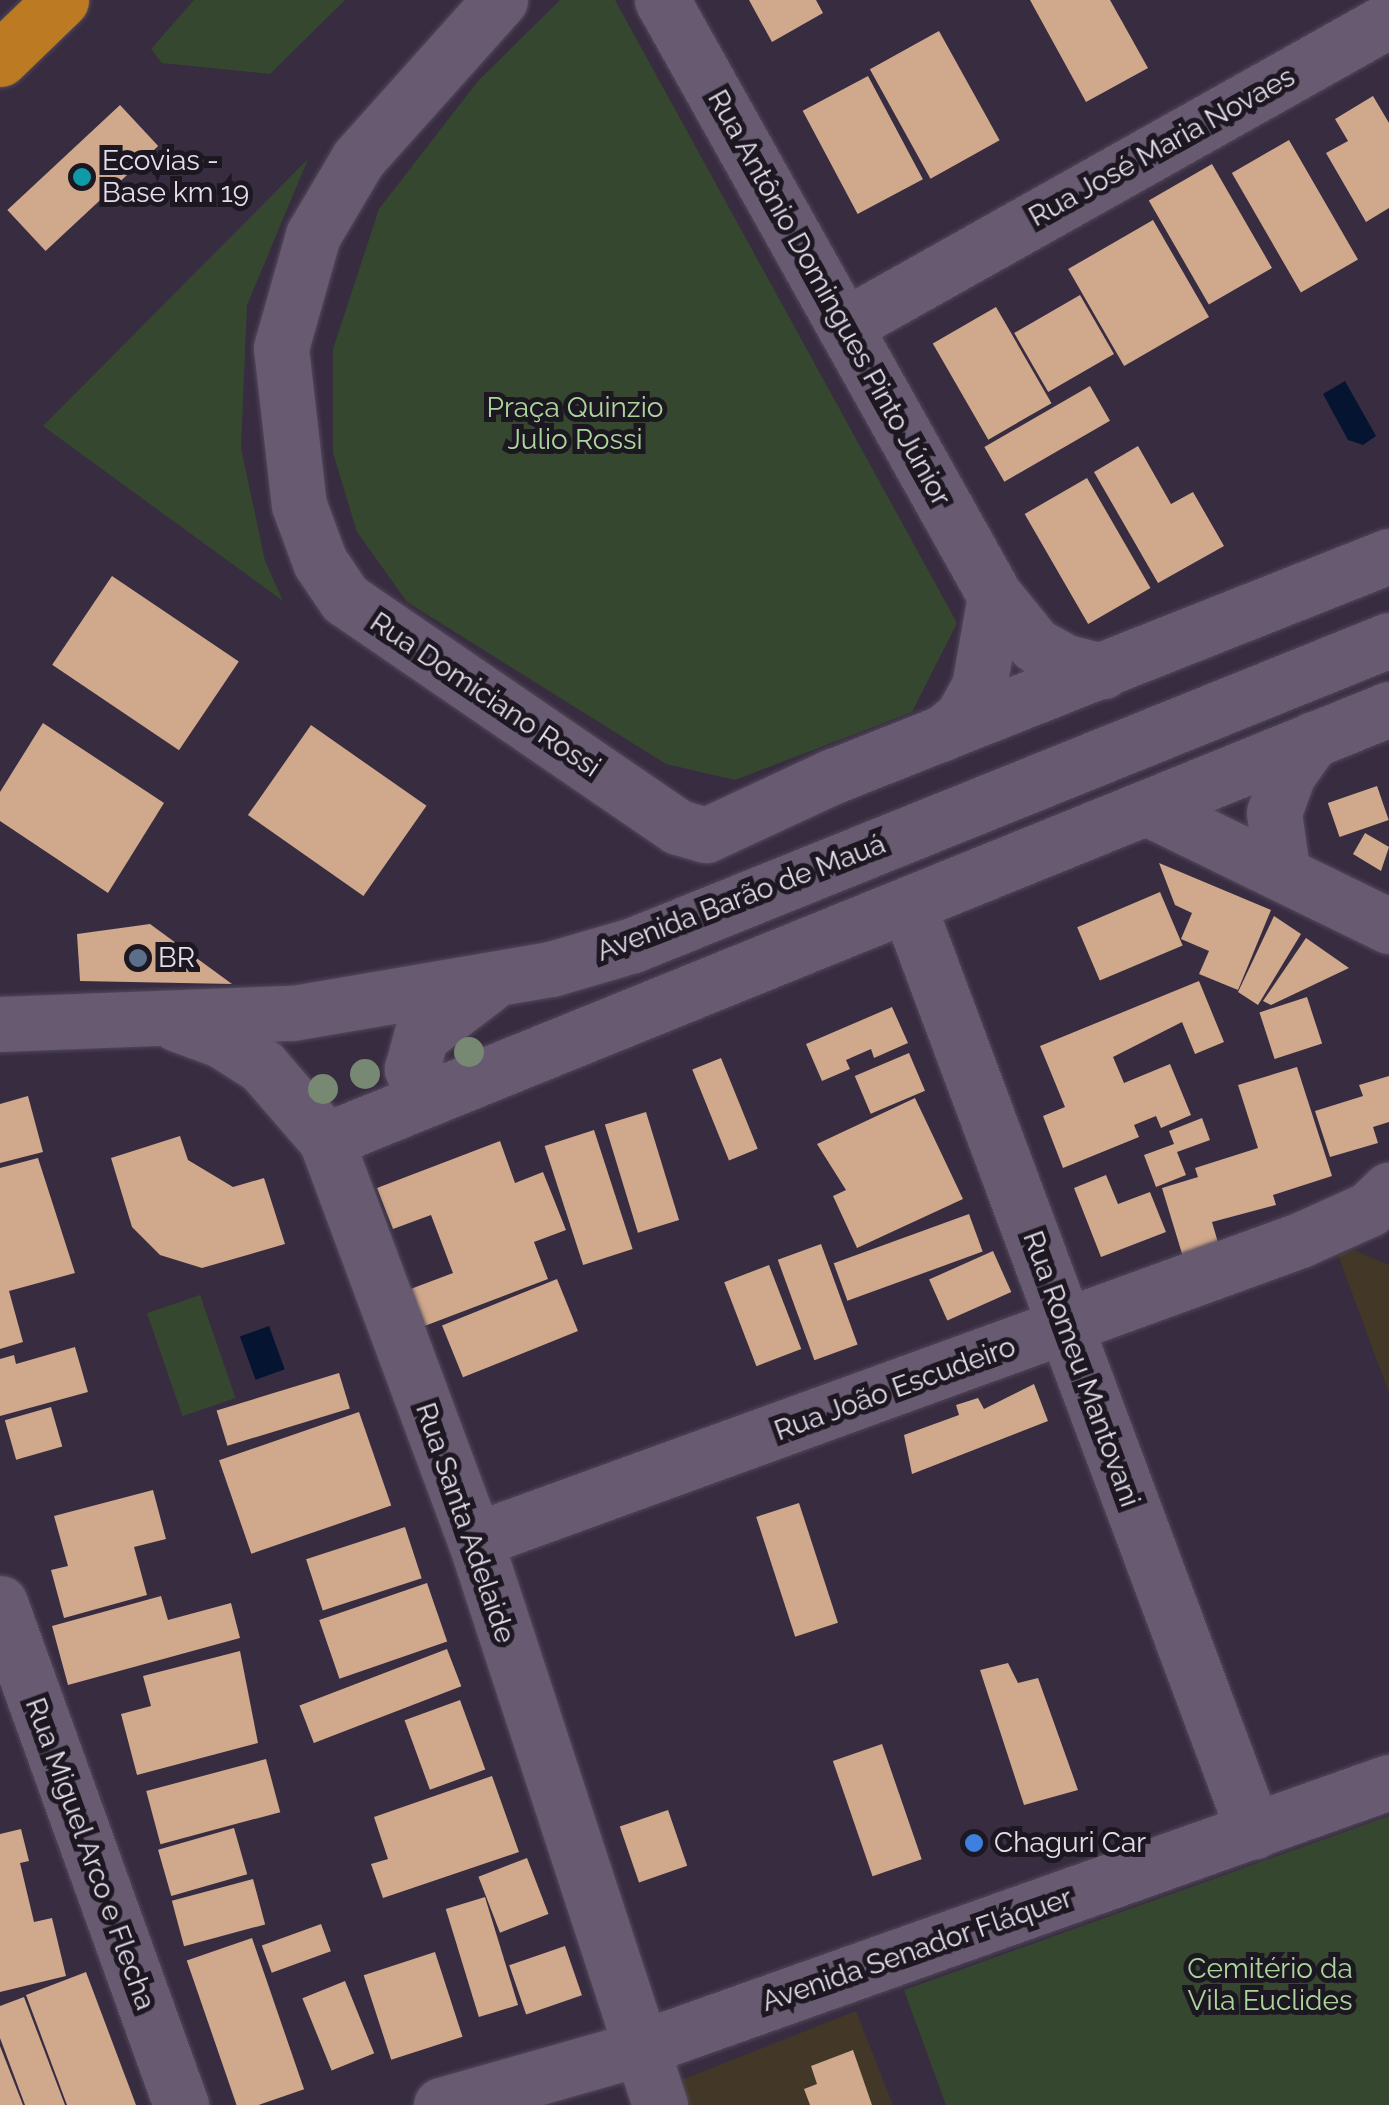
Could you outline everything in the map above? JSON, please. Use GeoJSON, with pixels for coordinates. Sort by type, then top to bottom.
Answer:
{"type":"FeatureCollection","features":[{"type":"Feature","properties":{"kind":"highway"},"geometry":{"type":"LineString","coordinates":[[0,59],[61,0]]}},
{"type":"Feature","properties":{"kind":"street","name":"Rua Domiciano Rossi"},"geometry":{"type":"LineString","coordinates":[[500,0],[380,132],[341,182],[313,235],[281,348],[299,506],[320,562],[345,598],[696,834],[831,777]]}},
{"type":"Feature","properties":{"kind":"street","name":"Rua Antônio Domingues Pinto Júnior"},"geometry":{"type":"LineString","coordinates":[[662,0],[995,596],[1035,645],[1066,662],[1103,670]]}},
{"type":"Feature","properties":{"kind":"street","name":"Rua José Maria Novaes"},"geometry":{"type":"LineString","coordinates":[[856,348],[880,340],[936,274],[1389,20]]}},
{"type":"Feature","properties":{"kind":"street"},"geometry":{"type":"LineString","coordinates":[[831,777],[1389,556]]}},
{"type":"Feature","properties":{"kind":"street"},"geometry":{"type":"LineString","coordinates":[[941,734],[962,717],[979,686],[990,653],[995,596]]}},
{"type":"Feature","properties":{"kind":"street","name":"Avenida Barão de Mauá"},"geometry":{"type":"LineString","coordinates":[[0,1024],[294,1013],[496,980],[633,946],[1389,640]]}},
{"type":"Feature","properties":{"kind":"street"},"geometry":{"type":"LineString","coordinates":[[326,1140],[1389,709]]}},
{"type":"Feature","properties":{"kind":"street"},"geometry":{"type":"LineString","coordinates":[[1282,869],[1274,813],[1288,774],[1313,739]]}},
{"type":"Feature","properties":{"kind":"street"},"geometry":{"type":"LineString","coordinates":[[831,777],[868,796],[960,813]]}},
{"type":"Feature","properties":{"kind":"street"},"geometry":{"type":"LineString","coordinates":[[1149,809],[1282,869],[1389,926]]}},
{"type":"Feature","properties":{"kind":"street","name":"Rua Romeu Mantovani"},"geometry":{"type":"LineString","coordinates":[[908,906],[1254,1832]]}},
{"type":"Feature","properties":{"kind":"street"},"geometry":{"type":"LineString","coordinates":[[427,1099],[412,1069],[421,1036],[496,980]]}},
{"type":"Feature","properties":{"kind":"street","name":"Rua Santa Adelaide"},"geometry":{"type":"LineString","coordinates":[[165,1020],[221,1040],[262,1066],[326,1140],[474,1540],[638,2048],[660,2105]]}},
{"type":"Feature","properties":{"kind":"street","name":"Rua João Escudeiro"},"geometry":{"type":"LineString","coordinates":[[474,1540],[1066,1328],[1382,1206]]}},
{"type":"Feature","properties":{"kind":"street","name":"Rua Miguel Arco e Flecha"},"geometry":{"type":"LineString","coordinates":[[5,1636],[181,2105]]}},
{"type":"Feature","properties":{"kind":"street","name":"Avenida Senador Fláquer"},"geometry":{"type":"LineString","coordinates":[[441,2105],[638,2048],[1389,1782]]}},
{"type":"Feature","properties":{"kind":"shaded area"},"geometry":{"type":"Polygon","coordinates":[[[1354,1250],[1389,1265],[1389,1393],[1338,1255],[1354,1250]]]}},
{"type":"Feature","properties":{"kind":"shaded area"},"geometry":{"type":"Polygon","coordinates":[[[856,2011],[893,2105],[682,2105],[674,2083],[856,2011]]]}},
{"type":"Feature","properties":{"kind":"green space"},"geometry":{"type":"Polygon","coordinates":[[[194,0],[345,0],[270,74],[162,63],[151,49],[194,0]]]}},
{"type":"Feature","properties":{"kind":"green space","name":"Praça Quinzio Julio Rossi"},"geometry":{"type":"Polygon","coordinates":[[[560,0],[615,0],[957,623],[912,712],[735,780],[666,764],[407,602],[357,532],[333,453],[333,349],[379,209],[478,81],[560,0]]]}},
{"type":"Feature","properties":{"kind":"green space"},"geometry":{"type":"Polygon","coordinates":[[[308,159],[247,305],[241,448],[265,561],[283,601],[43,426],[308,159]]]}},
{"type":"Feature","properties":{"kind":"green space"},"geometry":{"type":"Polygon","coordinates":[[[200,1295],[235,1398],[183,1416],[147,1313],[200,1295]]]}},
{"type":"Feature","properties":{"kind":"green space","name":"Cemitério da Vila Euclides"},"geometry":{"type":"Polygon","coordinates":[[[1389,1816],[1389,2105],[946,2105],[904,1990],[1389,1816]]]}},
{"type":"Feature","properties":{"kind":"water"},"geometry":{"type":"Polygon","coordinates":[[[1345,381],[1376,436],[1363,445],[1348,440],[1323,394],[1345,381]]]}},
{"type":"Feature","properties":{"kind":"water"},"geometry":{"type":"Polygon","coordinates":[[[269,1326],[285,1369],[256,1380],[240,1337],[269,1326]]]}},
{"type":"Feature","properties":{"kind":"building"},"geometry":{"type":"Polygon","coordinates":[[[749,0],[816,0],[823,13],[772,42],[749,0]]]}},
{"type":"Feature","properties":{"kind":"building"},"geometry":{"type":"Polygon","coordinates":[[[1030,0],[1110,0],[1148,68],[1086,102],[1030,0]]]}},
{"type":"Feature","properties":{"kind":"building"},"geometry":{"type":"Polygon","coordinates":[[[939,31],[1000,140],[931,179],[870,69],[939,31]]]}},
{"type":"Feature","properties":{"kind":"building"},"geometry":{"type":"Polygon","coordinates":[[[868,76],[923,179],[858,214],[803,111],[868,76]]]}},
{"type":"Feature","properties":{"kind":"building"},"geometry":{"type":"Polygon","coordinates":[[[1373,96],[1389,123],[1389,208],[1366,222],[1326,153],[1348,141],[1335,119],[1373,96]]]}},
{"type":"Feature","properties":{"kind":"building","name":"Ecovias - Base km 19"},"geometry":{"type":"Polygon","coordinates":[[[120,105],[158,146],[46,251],[7,210],[120,105]]]}},
{"type":"Feature","properties":{"kind":"building"},"geometry":{"type":"Polygon","coordinates":[[[1289,140],[1358,260],[1301,293],[1232,173],[1289,140]]]}},
{"type":"Feature","properties":{"kind":"building"},"geometry":{"type":"Polygon","coordinates":[[[1212,164],[1272,268],[1209,304],[1149,200],[1212,164]]]}},
{"type":"Feature","properties":{"kind":"building"},"geometry":{"type":"Polygon","coordinates":[[[1153,220],[1209,317],[1124,366],[1068,269],[1153,220]]]}},
{"type":"Feature","properties":{"kind":"building"},"geometry":{"type":"Polygon","coordinates":[[[1080,295],[1114,354],[1048,392],[1014,333],[1080,295]]]}},
{"type":"Feature","properties":{"kind":"building"},"geometry":{"type":"Polygon","coordinates":[[[996,307],[1052,403],[988,440],[933,344],[996,307]]]}},
{"type":"Feature","properties":{"kind":"building"},"geometry":{"type":"Polygon","coordinates":[[[1090,386],[1110,421],[1004,482],[984,447],[1090,386]]]}},
{"type":"Feature","properties":{"kind":"building"},"geometry":{"type":"Polygon","coordinates":[[[1138,446],[1171,504],[1193,492],[1224,546],[1158,583],[1094,472],[1138,446]]]}},
{"type":"Feature","properties":{"kind":"building"},"geometry":{"type":"Polygon","coordinates":[[[1087,478],[1150,588],[1088,624],[1025,514],[1087,478]]]}},
{"type":"Feature","properties":{"kind":"building"},"geometry":{"type":"Polygon","coordinates":[[[112,576],[239,662],[179,750],[52,665],[112,576]]]}},
{"type":"Feature","properties":{"kind":"building"},"geometry":{"type":"Polygon","coordinates":[[[43,723],[164,803],[108,893],[0,821],[0,792],[43,723]]]}},
{"type":"Feature","properties":{"kind":"building"},"geometry":{"type":"Polygon","coordinates":[[[311,725],[427,806],[363,896],[248,815],[311,725]]]}},
{"type":"Feature","properties":{"kind":"building"},"geometry":{"type":"Polygon","coordinates":[[[1377,786],[1389,820],[1340,837],[1328,803],[1377,786]]]}},
{"type":"Feature","properties":{"kind":"building"},"geometry":{"type":"Polygon","coordinates":[[[1365,833],[1389,847],[1381,871],[1353,854],[1365,833]]]}},
{"type":"Feature","properties":{"kind":"building"},"geometry":{"type":"Polygon","coordinates":[[[1159,863],[1271,910],[1238,990],[1199,974],[1209,951],[1181,939],[1192,913],[1175,905],[1159,863]]]}},
{"type":"Feature","properties":{"kind":"building"},"geometry":{"type":"Polygon","coordinates":[[[1160,892],[1183,945],[1100,981],[1077,927],[1160,892]]]}},
{"type":"Feature","properties":{"kind":"building"},"geometry":{"type":"Polygon","coordinates":[[[1274,916],[1301,934],[1258,1005],[1238,992],[1274,916]]]}},
{"type":"Feature","properties":{"kind":"building","name":"BR"},"geometry":{"type":"Polygon","coordinates":[[[150,924],[232,984],[80,981],[77,934],[150,924]]]}},
{"type":"Feature","properties":{"kind":"building"},"geometry":{"type":"Polygon","coordinates":[[[1306,938],[1349,968],[1271,1005],[1263,1001],[1306,938]]]}},
{"type":"Feature","properties":{"kind":"building"},"geometry":{"type":"Polygon","coordinates":[[[1199,981],[1224,1042],[1195,1054],[1182,1022],[1113,1057],[1124,1083],[1170,1064],[1191,1115],[1161,1128],[1156,1116],[1134,1125],[1139,1137],[1063,1168],[1043,1116],[1065,1107],[1040,1046],[1199,981]]]}},
{"type":"Feature","properties":{"kind":"building"},"geometry":{"type":"Polygon","coordinates":[[[1307,997],[1322,1044],[1275,1059],[1259,1012],[1307,997]]]}},
{"type":"Feature","properties":{"kind":"building"},"geometry":{"type":"Polygon","coordinates":[[[892,1007],[908,1043],[874,1058],[871,1049],[846,1060],[850,1069],[822,1081],[806,1044],[892,1007]]]}},
{"type":"Feature","properties":{"kind":"building"},"geometry":{"type":"Polygon","coordinates":[[[909,1053],[925,1091],[871,1114],[855,1076],[909,1053]]]}},
{"type":"Feature","properties":{"kind":"building"},"geometry":{"type":"Polygon","coordinates":[[[721,1058],[758,1149],[729,1160],[692,1070],[721,1058]]]}},
{"type":"Feature","properties":{"kind":"building"},"geometry":{"type":"Polygon","coordinates":[[[1297,1067],[1332,1176],[1273,1195],[1276,1205],[1212,1222],[1219,1246],[1183,1257],[1162,1188],[1198,1177],[1195,1168],[1258,1148],[1238,1085],[1297,1067]]]}},
{"type":"Feature","properties":{"kind":"building"},"geometry":{"type":"Polygon","coordinates":[[[1389,1076],[1389,1122],[1373,1127],[1378,1143],[1330,1157],[1315,1111],[1363,1096],[1359,1085],[1389,1076]]]}},
{"type":"Feature","properties":{"kind":"building"},"geometry":{"type":"Polygon","coordinates":[[[28,1096],[43,1152],[0,1163],[0,1104],[28,1096]]]}},
{"type":"Feature","properties":{"kind":"building"},"geometry":{"type":"Polygon","coordinates":[[[915,1098],[963,1199],[857,1248],[833,1196],[846,1190],[817,1144],[915,1098]]]}},
{"type":"Feature","properties":{"kind":"building"},"geometry":{"type":"Polygon","coordinates":[[[646,1112],[679,1220],[638,1233],[605,1125],[646,1112]]]}},
{"type":"Feature","properties":{"kind":"building"},"geometry":{"type":"Polygon","coordinates":[[[1202,1118],[1210,1140],[1177,1152],[1186,1175],[1156,1187],[1144,1155],[1174,1144],[1169,1131],[1202,1118]]]}},
{"type":"Feature","properties":{"kind":"building"},"geometry":{"type":"Polygon","coordinates":[[[594,1130],[633,1249],[583,1265],[545,1146],[594,1130]]]}},
{"type":"Feature","properties":{"kind":"building"},"geometry":{"type":"Polygon","coordinates":[[[180,1136],[188,1160],[233,1187],[264,1178],[285,1244],[202,1268],[160,1255],[132,1227],[111,1158],[180,1136]]]}},
{"type":"Feature","properties":{"kind":"building"},"geometry":{"type":"Polygon","coordinates":[[[500,1141],[515,1183],[543,1172],[566,1230],[534,1242],[548,1279],[414,1330],[400,1293],[453,1273],[431,1215],[393,1229],[377,1188],[500,1141]]]}},
{"type":"Feature","properties":{"kind":"building"},"geometry":{"type":"Polygon","coordinates":[[[38,1158],[75,1273],[9,1291],[23,1342],[0,1349],[0,1168],[38,1158]]]}},
{"type":"Feature","properties":{"kind":"building"},"geometry":{"type":"Polygon","coordinates":[[[1106,1175],[1118,1204],[1150,1192],[1166,1232],[1101,1257],[1074,1188],[1106,1175]]]}},
{"type":"Feature","properties":{"kind":"building"},"geometry":{"type":"Polygon","coordinates":[[[969,1214],[983,1252],[847,1301],[834,1263],[969,1214]]]}},
{"type":"Feature","properties":{"kind":"building"},"geometry":{"type":"Polygon","coordinates":[[[821,1244],[858,1345],[814,1360],[778,1260],[821,1244]]]}},
{"type":"Feature","properties":{"kind":"building"},"geometry":{"type":"Polygon","coordinates":[[[993,1251],[1011,1292],[947,1321],[929,1279],[993,1251]]]}},
{"type":"Feature","properties":{"kind":"building"},"geometry":{"type":"Polygon","coordinates":[[[769,1265],[801,1349],[756,1366],[724,1282],[769,1265]]]}},
{"type":"Feature","properties":{"kind":"building"},"geometry":{"type":"Polygon","coordinates":[[[557,1279],[578,1331],[463,1377],[442,1325],[557,1279]]]}},
{"type":"Feature","properties":{"kind":"building"},"geometry":{"type":"Polygon","coordinates":[[[75,1347],[88,1392],[0,1416],[0,1359],[14,1355],[16,1364],[75,1347]]]}},
{"type":"Feature","properties":{"kind":"building"},"geometry":{"type":"Polygon","coordinates":[[[339,1373],[350,1408],[227,1446],[217,1410],[339,1373]]]}},
{"type":"Feature","properties":{"kind":"building"},"geometry":{"type":"Polygon","coordinates":[[[1034,1384],[1048,1421],[912,1474],[904,1435],[959,1415],[956,1405],[978,1398],[984,1409],[1034,1384]]]}},
{"type":"Feature","properties":{"kind":"building"},"geometry":{"type":"Polygon","coordinates":[[[51,1407],[62,1446],[16,1460],[5,1420],[51,1407]]]}},
{"type":"Feature","properties":{"kind":"building"},"geometry":{"type":"Polygon","coordinates":[[[359,1412],[391,1506],[251,1554],[219,1460],[359,1412]]]}},
{"type":"Feature","properties":{"kind":"building"},"geometry":{"type":"Polygon","coordinates":[[[153,1490],[166,1539],[134,1547],[147,1595],[64,1618],[51,1570],[68,1566],[54,1516],[153,1490]]]}},
{"type":"Feature","properties":{"kind":"building"},"geometry":{"type":"Polygon","coordinates":[[[799,1503],[838,1623],[795,1637],[756,1517],[799,1503]]]}},
{"type":"Feature","properties":{"kind":"building"},"geometry":{"type":"Polygon","coordinates":[[[405,1527],[422,1578],[323,1610],[306,1559],[405,1527]]]}},
{"type":"Feature","properties":{"kind":"building"},"geometry":{"type":"Polygon","coordinates":[[[427,1583],[447,1642],[339,1679],[319,1620],[427,1583]]]}},
{"type":"Feature","properties":{"kind":"building"},"geometry":{"type":"Polygon","coordinates":[[[161,1596],[168,1620],[231,1603],[240,1638],[68,1685],[52,1626],[161,1596]]]}},
{"type":"Feature","properties":{"kind":"building"},"geometry":{"type":"Polygon","coordinates":[[[447,1649],[461,1686],[314,1743],[299,1706],[447,1649]]]}},
{"type":"Feature","properties":{"kind":"building"},"geometry":{"type":"Polygon","coordinates":[[[240,1651],[258,1743],[137,1775],[121,1714],[151,1706],[143,1676],[240,1651]]]}},
{"type":"Feature","properties":{"kind":"building"},"geometry":{"type":"Polygon","coordinates":[[[1008,1663],[1018,1683],[1038,1678],[1078,1790],[1024,1805],[980,1670],[1008,1663]]]}},
{"type":"Feature","properties":{"kind":"building"},"geometry":{"type":"Polygon","coordinates":[[[460,1700],[485,1770],[430,1790],[405,1720],[460,1700]]]}},
{"type":"Feature","properties":{"kind":"building"},"geometry":{"type":"Polygon","coordinates":[[[882,1744],[922,1859],[873,1876],[833,1761],[882,1744]]]}},
{"type":"Feature","properties":{"kind":"building"},"geometry":{"type":"Polygon","coordinates":[[[266,1759],[280,1812],[160,1844],[146,1791],[266,1759]]]}},
{"type":"Feature","properties":{"kind":"building"},"geometry":{"type":"Polygon","coordinates":[[[492,1776],[519,1852],[383,1898],[371,1864],[388,1859],[374,1817],[492,1776]]]}},
{"type":"Feature","properties":{"kind":"building"},"geometry":{"type":"Polygon","coordinates":[[[668,1810],[687,1866],[639,1882],[620,1827],[668,1810]]]}},
{"type":"Feature","properties":{"kind":"building"},"geometry":{"type":"Polygon","coordinates":[[[234,1828],[247,1874],[171,1896],[158,1850],[234,1828]]]}},
{"type":"Feature","properties":{"kind":"building"},"geometry":{"type":"Polygon","coordinates":[[[21,1829],[29,1861],[20,1863],[34,1922],[52,1918],[66,1976],[0,1992],[0,1834],[21,1829]]]}},
{"type":"Feature","properties":{"kind":"building"},"geometry":{"type":"Polygon","coordinates":[[[527,1858],[549,1914],[500,1933],[478,1877],[527,1858]]]}},
{"type":"Feature","properties":{"kind":"building"},"geometry":{"type":"Polygon","coordinates":[[[253,1879],[265,1924],[184,1946],[172,1901],[253,1879]]]}},
{"type":"Feature","properties":{"kind":"building"},"geometry":{"type":"Polygon","coordinates":[[[485,1897],[518,2005],[479,2017],[446,1909],[485,1897]]]}},
{"type":"Feature","properties":{"kind":"building"},"geometry":{"type":"Polygon","coordinates":[[[321,1924],[331,1951],[272,1973],[262,1946],[321,1924]]]}},
{"type":"Feature","properties":{"kind":"building"},"geometry":{"type":"Polygon","coordinates":[[[252,1938],[304,2089],[258,2105],[237,2105],[187,1960],[252,1938]]]}},
{"type":"Feature","properties":{"kind":"building"},"geometry":{"type":"Polygon","coordinates":[[[565,1946],[582,1995],[526,2014],[509,1965],[565,1946]]]}},
{"type":"Feature","properties":{"kind":"building"},"geometry":{"type":"Polygon","coordinates":[[[435,1952],[463,2037],[391,2060],[364,1975],[435,1952]]]}},
{"type":"Feature","properties":{"kind":"building"},"geometry":{"type":"Polygon","coordinates":[[[86,1972],[136,2105],[67,2105],[26,1995],[86,1972]]]}},
{"type":"Feature","properties":{"kind":"building"},"geometry":{"type":"Polygon","coordinates":[[[345,1981],[374,2053],[332,2071],[302,1998],[345,1981]]]}},
{"type":"Feature","properties":{"kind":"building"},"geometry":{"type":"Polygon","coordinates":[[[24,1997],[65,2105],[25,2105],[0,2038],[0,2006],[24,1997]]]}},
{"type":"Feature","properties":{"kind":"building"},"geometry":{"type":"Polygon","coordinates":[[[0,2046],[23,2105],[0,2105],[0,2046]]]}},
{"type":"Feature","properties":{"kind":"building"},"geometry":{"type":"Polygon","coordinates":[[[853,2050],[872,2105],[810,2105],[804,2089],[817,2084],[811,2066],[853,2050]]]}},
{"type":"Feature","properties":{"kind":"place","name":"Ecovias - Base km 19"},"geometry":{"type":"Point","coordinates":[82,177]}},
{"type":"Feature","properties":{"kind":"place","name":"BR"},"geometry":{"type":"Point","coordinates":[138,958]}},
{"type":"Feature","properties":{"kind":"place","name":"Chaguri Car"},"geometry":{"type":"Point","coordinates":[974,1843]}}]}
